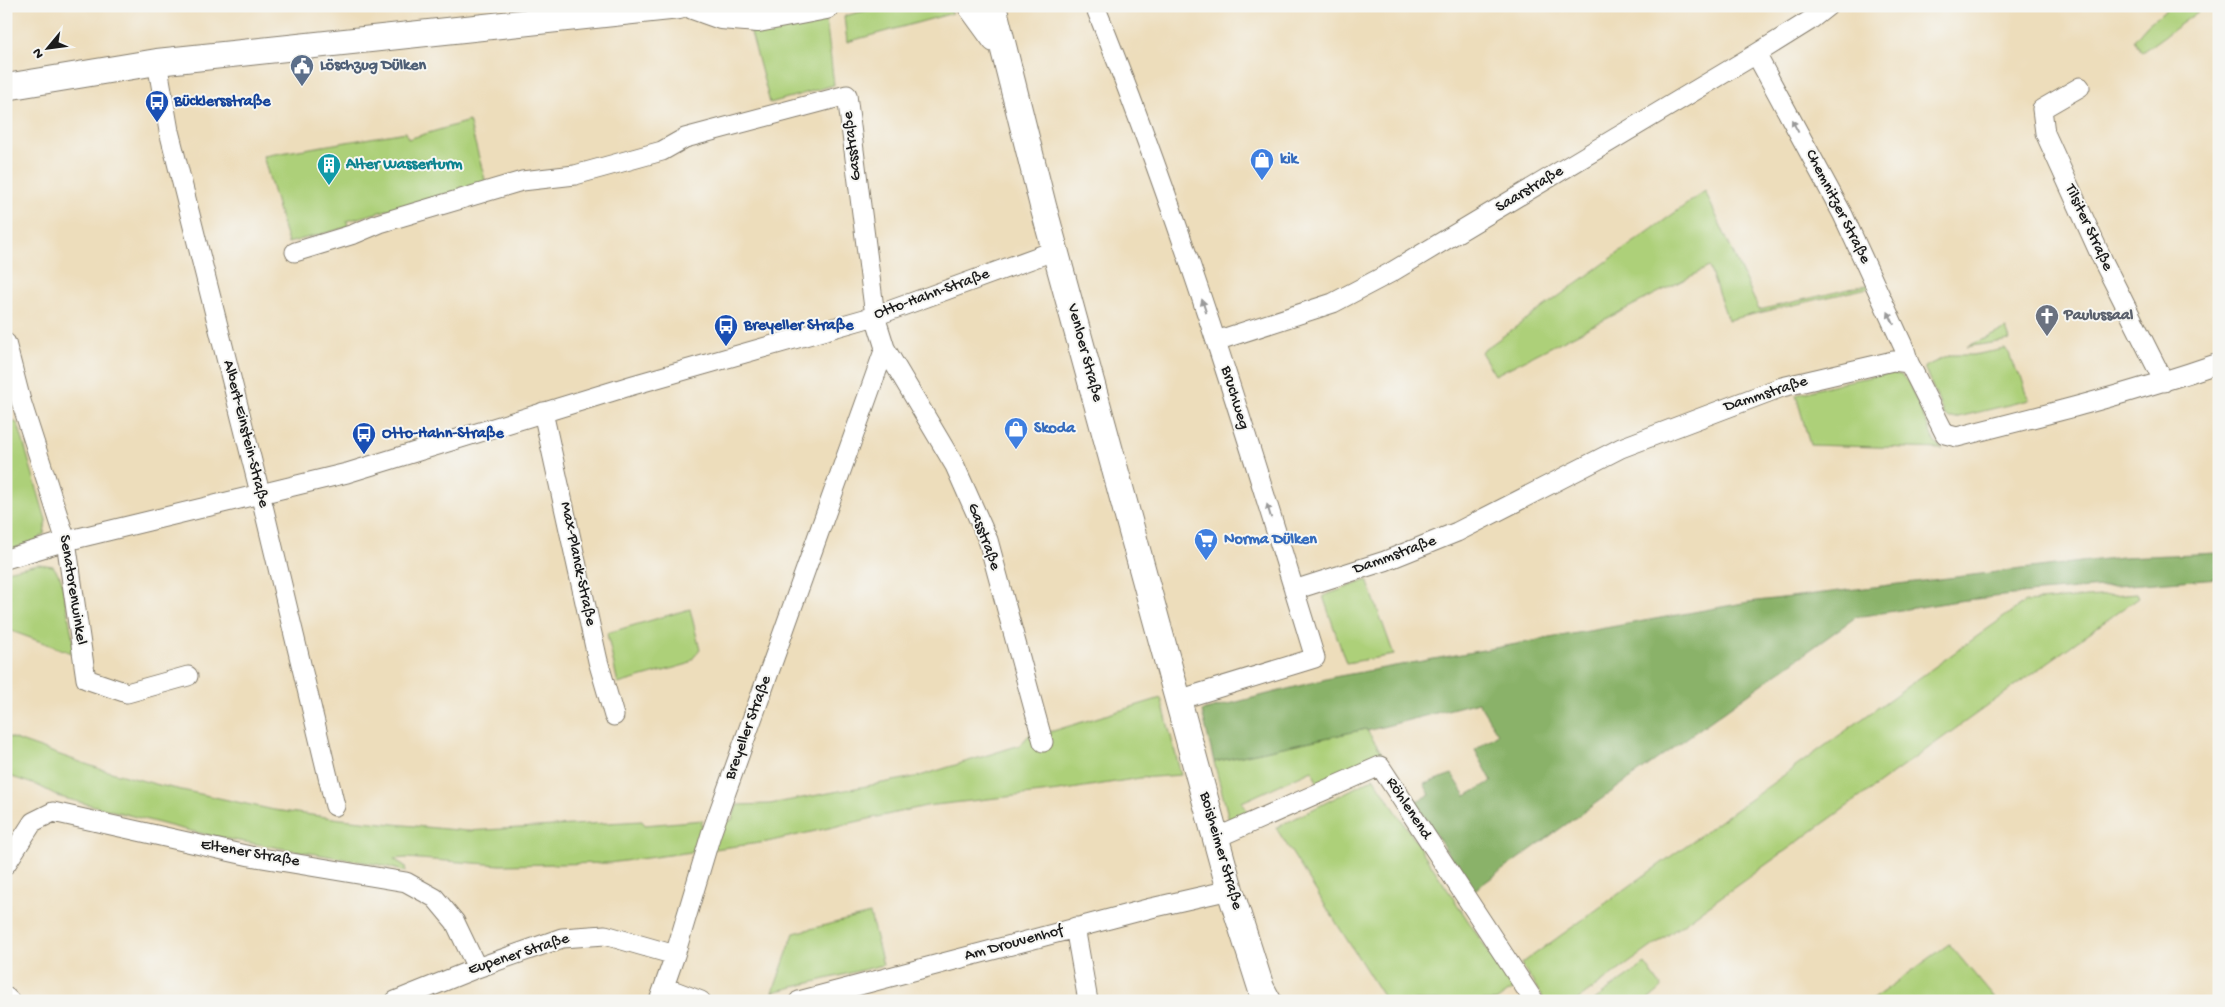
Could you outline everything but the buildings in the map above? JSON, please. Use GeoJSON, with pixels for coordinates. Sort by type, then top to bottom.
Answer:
{"type":"FeatureCollection","features":[{"type":"Feature","properties":{"kind":"main road"},"geometry":{"type":"LineString","coordinates":[[6,86],[157,62],[557,20],[609,10],[679,6]]}},
{"type":"Feature","properties":{"kind":"main road"},"geometry":{"type":"LineString","coordinates":[[693,6],[721,16],[758,19],[826,6]]}},
{"type":"Feature","properties":{"kind":"main road"},"geometry":{"type":"LineString","coordinates":[[971,6],[1004,52]]}},
{"type":"Feature","properties":{"kind":"main road","name":"Venloer Straße"},"geometry":{"type":"LineString","coordinates":[[993,6],[1056,250],[1178,700]]}},
{"type":"Feature","properties":{"kind":"main road","name":"Boisheimer Straße"},"geometry":{"type":"LineString","coordinates":[[1178,700],[1230,890],[1261,988],[1268,1001]]}},
{"type":"Feature","properties":{"kind":"street","name":"Bruchweg"},"geometry":{"type":"LineString","coordinates":[[1095,6],[1164,187],[1216,340],[1315,658],[1178,700]]}},
{"type":"Feature","properties":{"kind":"street","name":"Saarstraße"},"geometry":{"type":"LineString","coordinates":[[1216,340],[1333,303],[1390,273],[1756,54],[1809,21],[1828,6]]}},
{"type":"Feature","properties":{"kind":"street","name":"Chemnitzer Straße"},"geometry":{"type":"LineString","coordinates":[[1756,54],[1843,215],[1906,350],[1909,363]]}},
{"type":"Feature","properties":{"kind":"street","name":"Albert-Einstein-Straße"},"geometry":{"type":"LineString","coordinates":[[157,62],[169,131],[260,493],[335,806]]}},
{"type":"Feature","properties":{"kind":"street","name":"Tilsiter Straße"},"geometry":{"type":"LineString","coordinates":[[2080,87],[2042,109],[2045,134],[2104,263],[2164,382]]}},
{"type":"Feature","properties":{"kind":"street","name":"Gasstraße"},"geometry":{"type":"LineString","coordinates":[[295,252],[354,234],[380,222],[522,180],[575,175],[662,151],[685,138],[847,95],[875,316]]}},
{"type":"Feature","properties":{"kind":"street","name":"Otto-Hahn-Straße"},"geometry":{"type":"LineString","coordinates":[[6,559],[66,541],[347,473],[543,412],[875,316],[1056,250]]}},
{"type":"Feature","properties":{"kind":"street"},"geometry":{"type":"LineString","coordinates":[[875,316],[885,348]]}},
{"type":"Feature","properties":{"kind":"street","name":"Senatorenwinkel"},"geometry":{"type":"LineString","coordinates":[[6,343],[21,401],[66,541],[86,679],[127,692],[188,676]]}},
{"type":"Feature","properties":{"kind":"street","name":"Gasstraße"},"geometry":{"type":"LineString","coordinates":[[885,348],[955,466],[988,540],[1043,742]]}},
{"type":"Feature","properties":{"kind":"street","name":"Breyeller Straße"},"geometry":{"type":"LineString","coordinates":[[662,994],[712,834],[885,348]]}},
{"type":"Feature","properties":{"kind":"street","name":"Dammstraße"},"geometry":{"type":"LineString","coordinates":[[1294,590],[1385,561],[1457,532],[1621,448],[1782,387],[1892,361],[1909,363]]}},
{"type":"Feature","properties":{"kind":"street"},"geometry":{"type":"LineString","coordinates":[[1909,363],[1945,434],[1957,437],[2164,382],[2219,363]]}},
{"type":"Feature","properties":{"kind":"street","name":"Max-Planck-Straße"},"geometry":{"type":"LineString","coordinates":[[543,412],[598,661],[614,716]]}},
{"type":"Feature","properties":{"kind":"street","name":"Röhlenend"},"geometry":{"type":"LineString","coordinates":[[1216,838],[1380,766],[1534,1001]]}},
{"type":"Feature","properties":{"kind":"street","name":"Eltener Straße"},"geometry":{"type":"LineString","coordinates":[[6,864],[33,822],[54,812],[250,856],[406,882],[435,898],[455,922],[477,968]]}},
{"type":"Feature","properties":{"kind":"street","name":"Am Drouvenhof"},"geometry":{"type":"LineString","coordinates":[[799,1001],[1076,927],[1230,890]]}},
{"type":"Feature","properties":{"kind":"street"},"geometry":{"type":"LineString","coordinates":[[1076,927],[1088,1001]]}},
{"type":"Feature","properties":{"kind":"street","name":"Eupener Straße"},"geometry":{"type":"LineString","coordinates":[[395,1001],[477,968],[562,938],[605,934],[675,955]]}},
{"type":"Feature","properties":{"kind":"street"},"geometry":{"type":"LineString","coordinates":[[662,994],[701,1001]]}},
{"type":"Feature","properties":{"kind":"street"},"geometry":{"type":"LineString","coordinates":[[6,996],[10,1001]]}},
{"type":"Feature","properties":{"kind":"green space"},"geometry":{"type":"Polygon","coordinates":[[[884,6],[941,6],[953,13],[847,42],[844,16],[884,6]]]}},
{"type":"Feature","properties":{"kind":"green space"},"geometry":{"type":"Polygon","coordinates":[[[2166,6],[2206,6],[2142,52],[2134,40],[2147,25],[2165,10],[2166,6]]]}},
{"type":"Feature","properties":{"kind":"green space"},"geometry":{"type":"Polygon","coordinates":[[[826,19],[834,85],[770,103],[750,29],[826,19]]]}},
{"type":"Feature","properties":{"kind":"green space"},"geometry":{"type":"Polygon","coordinates":[[[469,121],[486,183],[347,221],[348,227],[288,243],[263,156],[406,132],[408,139],[469,121]]]}},
{"type":"Feature","properties":{"kind":"green space"},"geometry":{"type":"Polygon","coordinates":[[[1705,191],[1759,310],[1871,284],[1872,287],[1728,320],[1709,267],[1495,375],[1481,352],[1705,191]]]}},
{"type":"Feature","properties":{"kind":"green space"},"geometry":{"type":"Polygon","coordinates":[[[2006,329],[2010,340],[1966,347],[2006,329]]]}},
{"type":"Feature","properties":{"kind":"green space"},"geometry":{"type":"Polygon","coordinates":[[[2005,349],[2009,353],[2015,370],[2021,376],[2029,400],[1954,418],[1949,418],[1944,414],[1924,367],[1950,355],[1973,355],[2005,349]]]}},
{"type":"Feature","properties":{"kind":"green space"},"geometry":{"type":"Polygon","coordinates":[[[1891,373],[1901,375],[1908,382],[1935,443],[1943,449],[1810,445],[1796,395],[1843,382],[1891,373]]]}},
{"type":"Feature","properties":{"kind":"green space"},"geometry":{"type":"Polygon","coordinates":[[[10,421],[16,422],[19,427],[46,520],[44,534],[33,543],[6,550],[6,423],[10,421]]]}},
{"type":"Feature","properties":{"kind":"green space"},"geometry":{"type":"Polygon","coordinates":[[[2219,553],[2219,578],[2039,592],[1958,601],[1856,617],[1473,891],[1414,802],[1430,795],[1424,784],[1452,774],[1466,796],[1492,781],[1475,750],[1498,734],[1478,702],[1367,731],[1366,729],[1214,762],[1202,711],[1334,677],[1749,602],[2122,557],[2219,553]]]}},
{"type":"Feature","properties":{"kind":"green space"},"geometry":{"type":"Polygon","coordinates":[[[38,564],[53,566],[61,578],[75,650],[74,654],[6,629],[6,571],[38,564]]]}},
{"type":"Feature","properties":{"kind":"green space"},"geometry":{"type":"Polygon","coordinates":[[[1367,580],[1394,655],[1346,663],[1323,596],[1367,580]]]}},
{"type":"Feature","properties":{"kind":"green space"},"geometry":{"type":"Polygon","coordinates":[[[2137,593],[2139,597],[1576,1001],[1545,1001],[1521,964],[2025,602],[2137,593]]]}},
{"type":"Feature","properties":{"kind":"green space"},"geometry":{"type":"Polygon","coordinates":[[[690,609],[700,650],[688,664],[618,684],[607,633],[690,609]]]}},
{"type":"Feature","properties":{"kind":"green space"},"geometry":{"type":"Polygon","coordinates":[[[1161,698],[1181,775],[1140,778],[1059,791],[926,806],[767,842],[609,863],[501,865],[406,858],[394,859],[405,866],[406,872],[381,865],[227,839],[186,830],[60,797],[39,786],[6,775],[6,736],[100,769],[159,785],[274,810],[341,819],[467,831],[642,821],[645,825],[703,820],[701,826],[732,820],[737,805],[770,804],[920,776],[1020,745],[1030,734],[1053,731],[1161,698]]]}},
{"type":"Feature","properties":{"kind":"green space"},"geometry":{"type":"Polygon","coordinates":[[[1366,729],[1389,764],[1318,784],[1312,770],[1242,802],[1249,814],[1230,823],[1214,762],[1366,729]]]}},
{"type":"Feature","properties":{"kind":"green space"},"geometry":{"type":"Polygon","coordinates":[[[1374,778],[1513,989],[1496,1001],[1386,1001],[1276,828],[1374,778]]]}},
{"type":"Feature","properties":{"kind":"green space"},"geometry":{"type":"Polygon","coordinates":[[[870,914],[883,965],[773,992],[794,933],[870,914]]]}},
{"type":"Feature","properties":{"kind":"green space"},"geometry":{"type":"Polygon","coordinates":[[[1949,944],[1997,1001],[1870,1001],[1949,944]]]}},
{"type":"Feature","properties":{"kind":"green space"},"geometry":{"type":"Polygon","coordinates":[[[1645,964],[1662,988],[1647,1001],[1593,1001],[1645,964]]]}},
{"type":"Feature","properties":{"kind":"place","name":"Löschzug Dülken"},"geometry":{"type":"Point","coordinates":[302,87]}},
{"type":"Feature","properties":{"kind":"place","name":"Bücklersstraße"},"geometry":{"type":"Point","coordinates":[157,123]}},
{"type":"Feature","properties":{"kind":"place","name":"kik"},"geometry":{"type":"Point","coordinates":[1262,181]}},
{"type":"Feature","properties":{"kind":"place","name":"Alter Wasserturm"},"geometry":{"type":"Point","coordinates":[329,186]}},
{"type":"Feature","properties":{"kind":"place","name":"Paulussaal"},"geometry":{"type":"Point","coordinates":[2047,337]}},
{"type":"Feature","properties":{"kind":"place","name":"Breyeller Straße"},"geometry":{"type":"Point","coordinates":[726,347]}},
{"type":"Feature","properties":{"kind":"place","name":"Skoda"},"geometry":{"type":"Point","coordinates":[1016,450]}},
{"type":"Feature","properties":{"kind":"place","name":"Otto-Hahn-Straße"},"geometry":{"type":"Point","coordinates":[364,455]}},
{"type":"Feature","properties":{"kind":"place","name":"Norma Dülken"},"geometry":{"type":"Point","coordinates":[1206,561]}}]}
